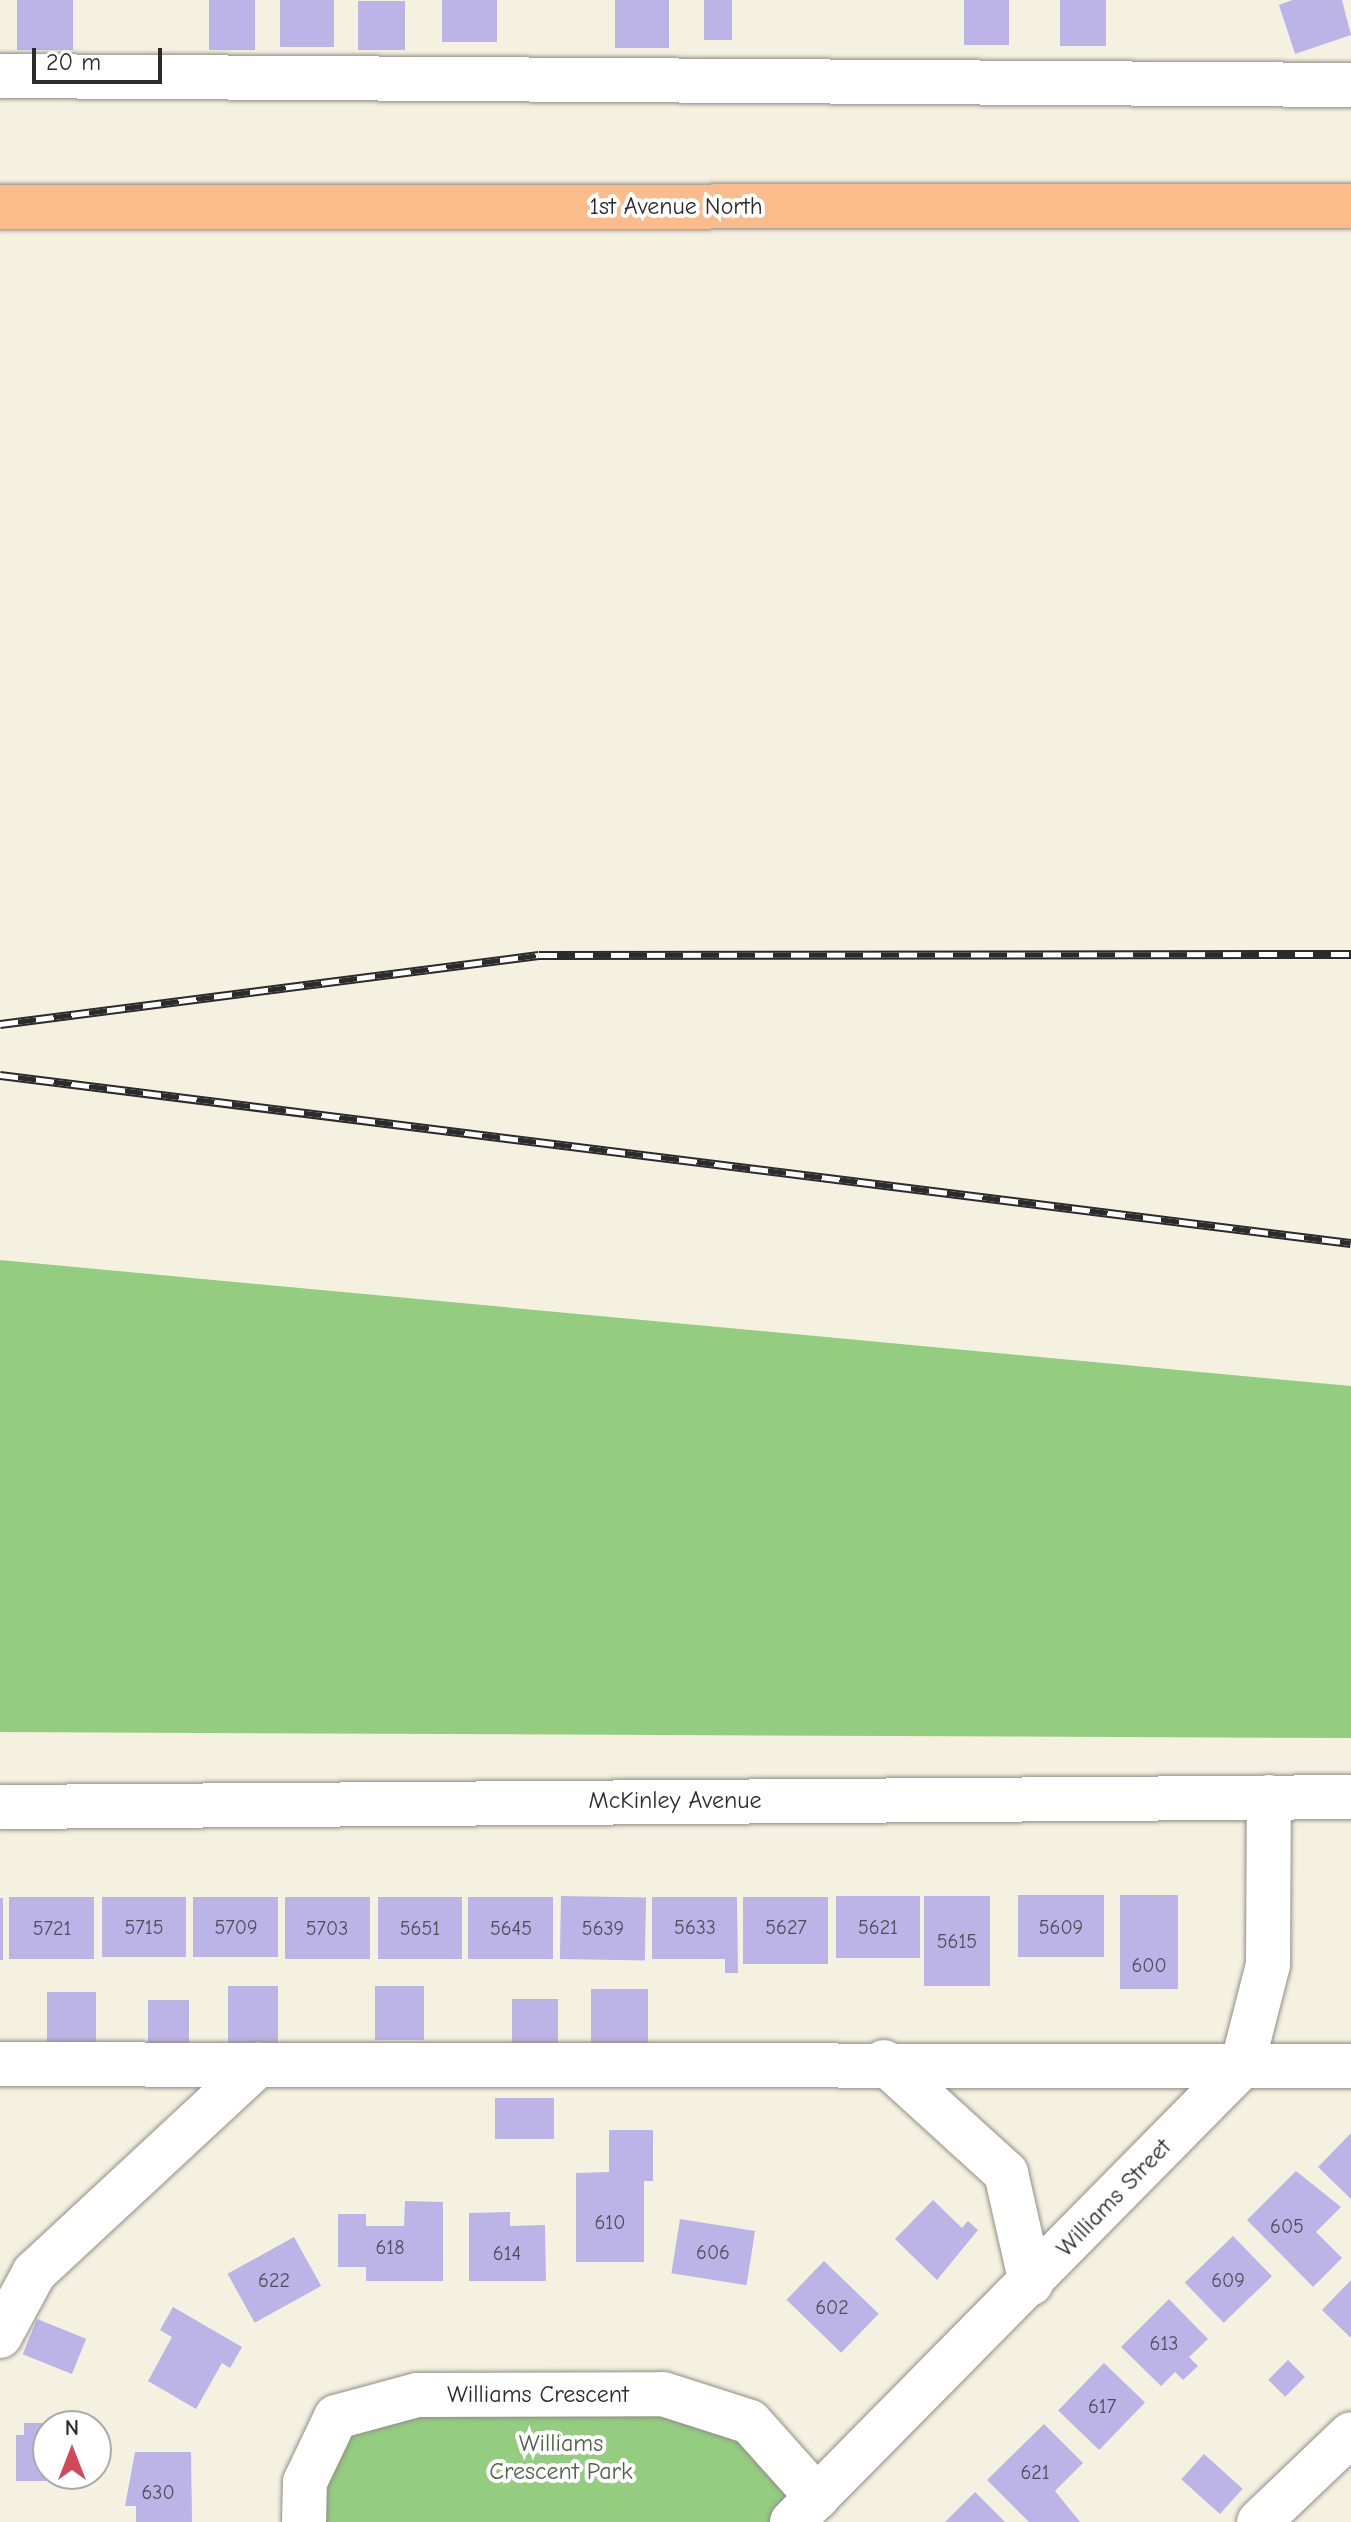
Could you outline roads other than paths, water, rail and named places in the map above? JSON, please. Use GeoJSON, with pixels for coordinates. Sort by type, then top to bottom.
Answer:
{"type":"FeatureCollection","features":[{"type":"Feature","properties":{"kind":"main road","name":"1st Avenue North"},"geometry":{"type":"LineString","coordinates":[[0,207],[1351,206]]}},
{"type":"Feature","properties":{"kind":"street"},"geometry":{"type":"LineString","coordinates":[[0,76],[1351,85]]}},
{"type":"Feature","properties":{"kind":"street","name":"Williams Street"},"geometry":{"type":"LineString","coordinates":[[804,2509],[1031,2283],[1242,2066],[1268,1965],[1269,1797]]}},
{"type":"Feature","properties":{"kind":"street","name":"McKinley Avenue"},"geometry":{"type":"LineString","coordinates":[[0,1807],[1351,1797]]}},
{"type":"Feature","properties":{"kind":"street"},"geometry":{"type":"LineString","coordinates":[[884,2062],[1006,2173],[1031,2283]]}},
{"type":"Feature","properties":{"kind":"street"},"geometry":{"type":"LineString","coordinates":[[0,2064],[884,2062],[1351,2066]]}},
{"type":"Feature","properties":{"kind":"street"},"geometry":{"type":"LineString","coordinates":[[0,2336],[34,2273],[258,2065]]}},
{"type":"Feature","properties":{"kind":"street","name":"Williams Crescent"},"geometry":{"type":"LineString","coordinates":[[304,2522],[305,2482],[336,2417],[417,2395],[663,2394],[750,2422],[804,2509]]}},
{"type":"Feature","properties":{"kind":"street"},"geometry":{"type":"LineString","coordinates":[[1259,2522],[1351,2434]]}},
{"type":"Feature","properties":{"kind":"railway"},"geometry":{"type":"LineString","coordinates":[[0,1024],[539,955],[1351,954]]}},
{"type":"Feature","properties":{"kind":"railway"},"geometry":{"type":"LineString","coordinates":[[0,1075],[1351,1243]]}},
{"type":"Feature","properties":{"kind":"park label","name":"Williams Crescent Park"},"geometry":{"type":"Point","coordinates":[561,2458]}}]}
